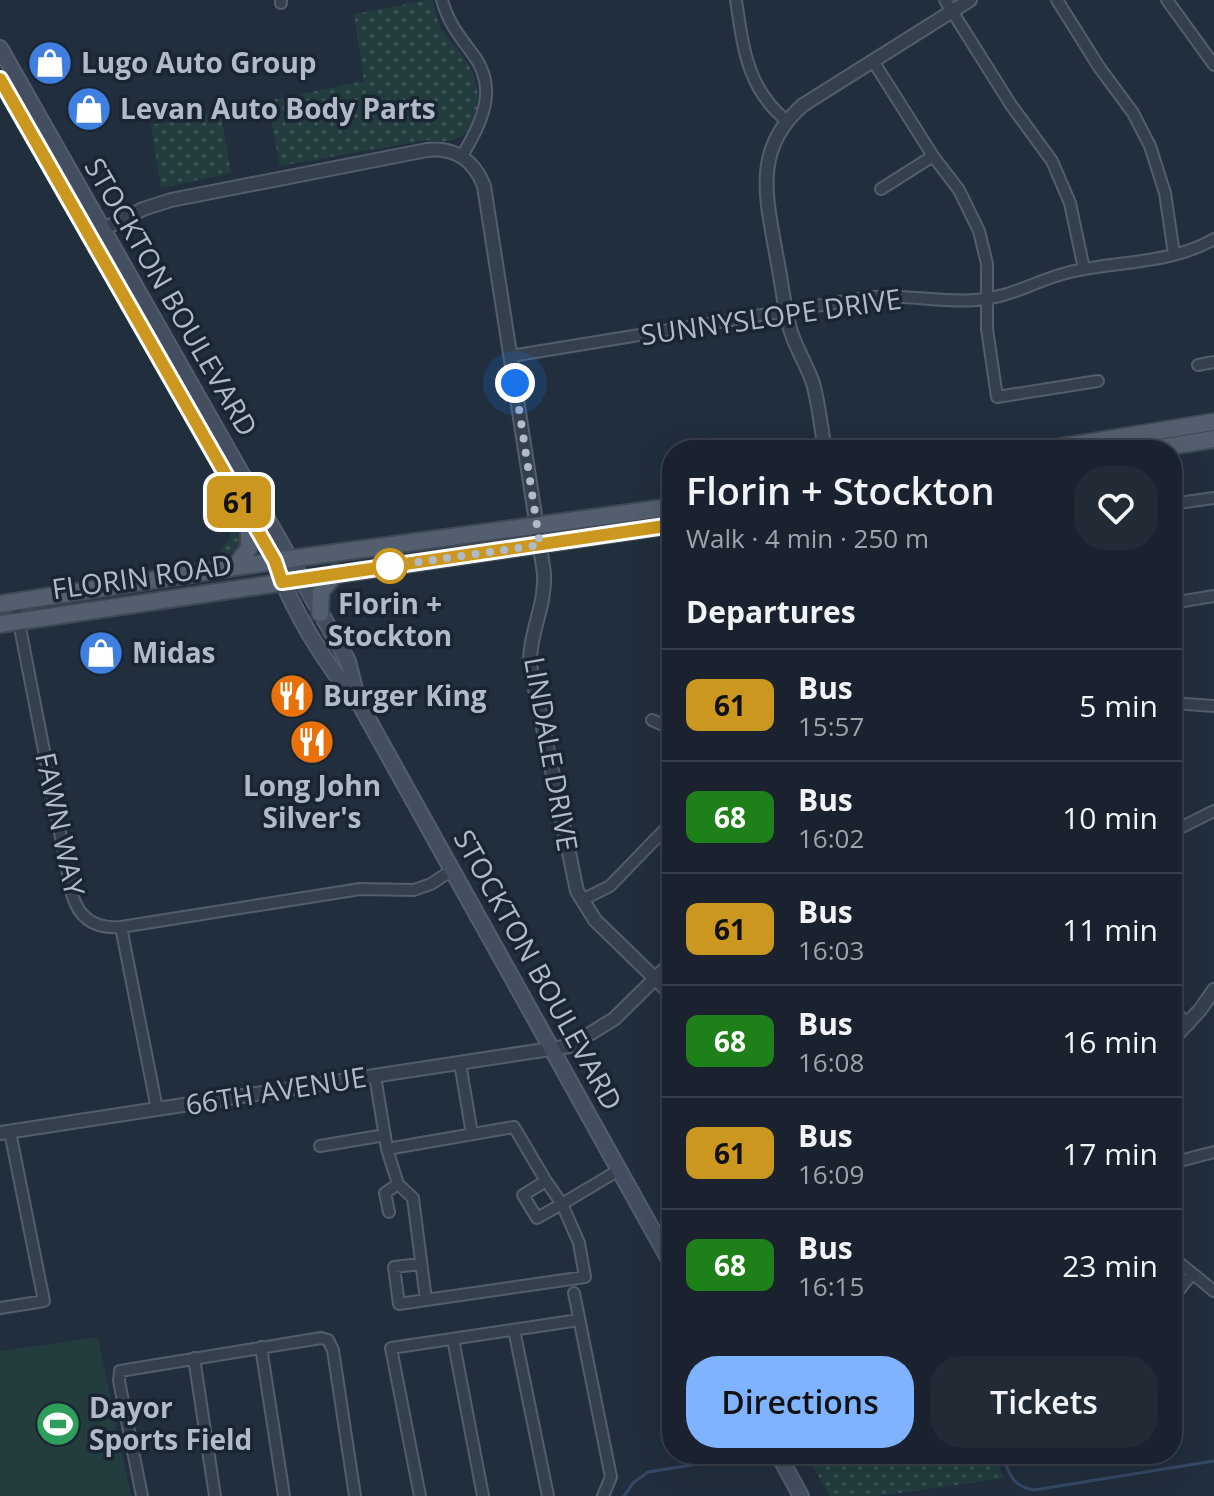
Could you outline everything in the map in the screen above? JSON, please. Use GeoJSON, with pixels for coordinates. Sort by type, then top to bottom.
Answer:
{"type":"FeatureCollection","features":[{"type":"Feature","properties":{"kind":"main road","name":"STOCKTON BOULEVARD"},"geometry":{"type":"LineString","coordinates":[[0,48],[282,560],[282,582],[336,678],[358,701],[662,1247]]}},
{"type":"Feature","properties":{"kind":"main road","name":"STOCKTON BOULEVARD"},"geometry":{"type":"LineString","coordinates":[[0,79],[249,518],[300,578],[348,661],[358,701]]}},
{"type":"Feature","properties":{"kind":"main road"},"geometry":{"type":"LineString","coordinates":[[1104,440],[1214,422]]}},
{"type":"Feature","properties":{"kind":"main road"},"geometry":{"type":"LineString","coordinates":[[1182,444],[1214,439]]}},
{"type":"Feature","properties":{"kind":"main road","name":"FLORIN ROAD"},"geometry":{"type":"LineString","coordinates":[[8,603],[282,560],[662,508]]}},
{"type":"Feature","properties":{"kind":"main road"},"geometry":{"type":"LineString","coordinates":[[235,567],[249,548],[249,518]]}},
{"type":"Feature","properties":{"kind":"main road","name":"FLORIN ROAD"},"geometry":{"type":"LineString","coordinates":[[0,624],[662,527]]}},
{"type":"Feature","properties":{"kind":"main road"},"geometry":{"type":"LineString","coordinates":[[320,613],[321,591],[336,573]]}},
{"type":"Feature","properties":{"kind":"main road"},"geometry":{"type":"LineString","coordinates":[[783,1464],[801,1496]]}},
{"type":"Feature","properties":{"kind":"street"},"geometry":{"type":"LineString","coordinates":[[89,237],[143,209],[184,198],[427,150],[445,150],[462,156],[484,115],[486,87],[481,68],[453,29],[442,0]]}},
{"type":"Feature","properties":{"kind":"street"},"geometry":{"type":"LineString","coordinates":[[736,0],[745,58],[752,77],[767,102],[787,121]]}},
{"type":"Feature","properties":{"kind":"street"},"geometry":{"type":"LineString","coordinates":[[823,440],[814,386],[786,311],[767,198],[766,176],[772,147],[787,121],[803,105],[873,61],[948,6],[970,0]]}},
{"type":"Feature","properties":{"kind":"street"},"geometry":{"type":"LineString","coordinates":[[1057,0],[1099,67],[1133,113],[1150,146],[1165,193],[1174,254]]}},
{"type":"Feature","properties":{"kind":"street"},"geometry":{"type":"LineString","coordinates":[[1167,0],[1214,65]]}},
{"type":"Feature","properties":{"kind":"street"},"geometry":{"type":"LineString","coordinates":[[948,6],[1011,105],[1052,161],[1070,203],[1084,269]]}},
{"type":"Feature","properties":{"kind":"street"},"geometry":{"type":"LineString","coordinates":[[873,61],[933,156],[959,190],[979,231],[987,264],[987,329],[997,397],[1098,381]]}},
{"type":"Feature","properties":{"kind":"street","name":"LINDALE DRIVE"},"geometry":{"type":"LineString","coordinates":[[462,156],[475,169],[484,186],[538,526],[545,592],[532,636],[530,665],[574,883],[601,927],[662,986]]}},
{"type":"Feature","properties":{"kind":"street"},"geometry":{"type":"LineString","coordinates":[[881,189],[933,156]]}},
{"type":"Feature","properties":{"kind":"street","name":"SUNNYSLOPE DRIVE"},"geometry":{"type":"LineString","coordinates":[[511,356],[884,296],[987,299],[1023,291],[1084,269],[1193,249],[1214,239]]}},
{"type":"Feature","properties":{"kind":"street"},"geometry":{"type":"LineString","coordinates":[[1198,365],[1214,362]]}},
{"type":"Feature","properties":{"kind":"street"},"geometry":{"type":"LineString","coordinates":[[1182,503],[1214,498]]}},
{"type":"Feature","properties":{"kind":"street"},"geometry":{"type":"LineString","coordinates":[[1182,601],[1214,596]]}},
{"type":"Feature","properties":{"kind":"street","name":"FAWN WAY"},"geometry":{"type":"LineString","coordinates":[[8,603],[19,621],[75,903],[85,918],[93,923],[110,928],[121,927]]}},
{"type":"Feature","properties":{"kind":"street"},"geometry":{"type":"LineString","coordinates":[[1182,704],[1214,706]]}},
{"type":"Feature","properties":{"kind":"street"},"geometry":{"type":"LineString","coordinates":[[652,720],[662,724]]}},
{"type":"Feature","properties":{"kind":"street"},"geometry":{"type":"LineString","coordinates":[[1182,827],[1214,811]]}},
{"type":"Feature","properties":{"kind":"street"},"geometry":{"type":"LineString","coordinates":[[582,900],[610,886],[662,832]]}},
{"type":"Feature","properties":{"kind":"street"},"geometry":{"type":"LineString","coordinates":[[157,1109],[121,927],[360,889],[414,890],[431,884],[452,870]]}},
{"type":"Feature","properties":{"kind":"street","name":"66TH AVENUE"},"geometry":{"type":"LineString","coordinates":[[5,1132],[570,1046],[604,1027],[662,971]]}},
{"type":"Feature","properties":{"kind":"street"},"geometry":{"type":"LineString","coordinates":[[1182,1031],[1214,990]]}},
{"type":"Feature","properties":{"kind":"street"},"geometry":{"type":"LineString","coordinates":[[1182,1018],[1189,1024]]}},
{"type":"Feature","properties":{"kind":"street"},"geometry":{"type":"LineString","coordinates":[[460,1063],[472,1134]]}},
{"type":"Feature","properties":{"kind":"street"},"geometry":{"type":"LineString","coordinates":[[375,1076],[387,1149],[398,1184],[413,1198],[426,1300]]}},
{"type":"Feature","properties":{"kind":"street"},"geometry":{"type":"LineString","coordinates":[[387,1149],[514,1127],[562,1204],[579,1243],[585,1277],[399,1304],[394,1267],[421,1264]]}},
{"type":"Feature","properties":{"kind":"street"},"geometry":{"type":"LineString","coordinates":[[0,1308],[44,1301],[5,1132]]}},
{"type":"Feature","properties":{"kind":"street"},"geometry":{"type":"LineString","coordinates":[[320,1146],[385,1135]]}},
{"type":"Feature","properties":{"kind":"street"},"geometry":{"type":"LineString","coordinates":[[1182,1160],[1214,1152]]}},
{"type":"Feature","properties":{"kind":"street"},"geometry":{"type":"LineString","coordinates":[[546,1181],[523,1195],[537,1218],[619,1170]]}},
{"type":"Feature","properties":{"kind":"street"},"geometry":{"type":"LineString","coordinates":[[389,1212],[385,1193],[398,1184]]}},
{"type":"Feature","properties":{"kind":"street"},"geometry":{"type":"LineString","coordinates":[[1182,1266],[1214,1291]]}},
{"type":"Feature","properties":{"kind":"street"},"geometry":{"type":"LineString","coordinates":[[1182,1286],[1191,1275]]}},
{"type":"Feature","properties":{"kind":"street"},"geometry":{"type":"LineString","coordinates":[[574,1293],[611,1477],[603,1496]]}},
{"type":"Feature","properties":{"kind":"street"},"geometry":{"type":"LineString","coordinates":[[420,1496],[391,1348],[579,1320]]}},
{"type":"Feature","properties":{"kind":"street"},"geometry":{"type":"LineString","coordinates":[[514,1330],[548,1496]]}},
{"type":"Feature","properties":{"kind":"street"},"geometry":{"type":"LineString","coordinates":[[142,1496],[118,1374],[123,1369],[321,1338],[331,1344],[355,1496]]}},
{"type":"Feature","properties":{"kind":"street"},"geometry":{"type":"LineString","coordinates":[[453,1339],[483,1496]]}},
{"type":"Feature","properties":{"kind":"street"},"geometry":{"type":"LineString","coordinates":[[261,1347],[284,1496]]}},
{"type":"Feature","properties":{"kind":"street"},"geometry":{"type":"LineString","coordinates":[[194,1358],[215,1496]]}},
{"type":"Feature","properties":{"kind":"green space"},"geometry":{"type":"Polygon","coordinates":[[[433,0],[442,30],[466,60],[475,79],[477,108],[472,126],[466,133],[450,141],[427,140],[280,166],[267,101],[364,81],[354,14],[433,0]]]}},
{"type":"Feature","properties":{"kind":"green space"},"geometry":{"type":"Polygon","coordinates":[[[220,110],[231,173],[161,188],[151,125],[220,110]]]}},
{"type":"Feature","properties":{"kind":"green space"},"geometry":{"type":"Polygon","coordinates":[[[230,521],[243,541],[242,545],[232,553],[220,555],[230,538],[230,521]]]}},
{"type":"Feature","properties":{"kind":"green space","name":"Dayor Sports Field"},"geometry":{"type":"Polygon","coordinates":[[[98,1337],[131,1496],[0,1496],[0,1351],[98,1337]]]}},
{"type":"Feature","properties":{"kind":"green space"},"geometry":{"type":"Polygon","coordinates":[[[812,1464],[997,1464],[1005,1478],[879,1496],[830,1496],[812,1464]]]}},
{"type":"Feature","properties":{"kind":"waterway"},"geometry":{"type":"LineString","coordinates":[[1005,1464],[1016,1482],[1034,1490],[1214,1461]]}},
{"type":"Feature","properties":{"kind":"waterway"},"geometry":{"type":"LineString","coordinates":[[624,1496],[633,1483],[648,1472],[698,1464]]}},
{"type":"Feature","properties":{"kind":"bus line","name":"61"},"geometry":{"type":"LineString","coordinates":[[0,79],[275,561],[282,582],[662,527]]}},
{"type":"Feature","properties":{"kind":"place","name":"Lugo Auto Group"},"geometry":{"type":"Point","coordinates":[50,63]}},
{"type":"Feature","properties":{"kind":"place","name":"Levan Auto Body Parts"},"geometry":{"type":"Point","coordinates":[89,109]}},
{"type":"Feature","properties":{"kind":"place","name":"Florin + Stockton"},"geometry":{"type":"Point","coordinates":[390,566]}},
{"type":"Feature","properties":{"kind":"place","name":"Midas"},"geometry":{"type":"Point","coordinates":[101,653]}},
{"type":"Feature","properties":{"kind":"place","name":"Burger King"},"geometry":{"type":"Point","coordinates":[292,696]}},
{"type":"Feature","properties":{"kind":"place","name":"Long John Silver's"},"geometry":{"type":"Point","coordinates":[312,742]}},
{"type":"Feature","properties":{"kind":"place","name":"Dayor Sports Field"},"geometry":{"type":"Point","coordinates":[58,1424]}},
{"type":"Feature","properties":{"kind":"route"},"geometry":{"type":"LineString","coordinates":[[390,566],[540,545],[515,383]]}}]}
